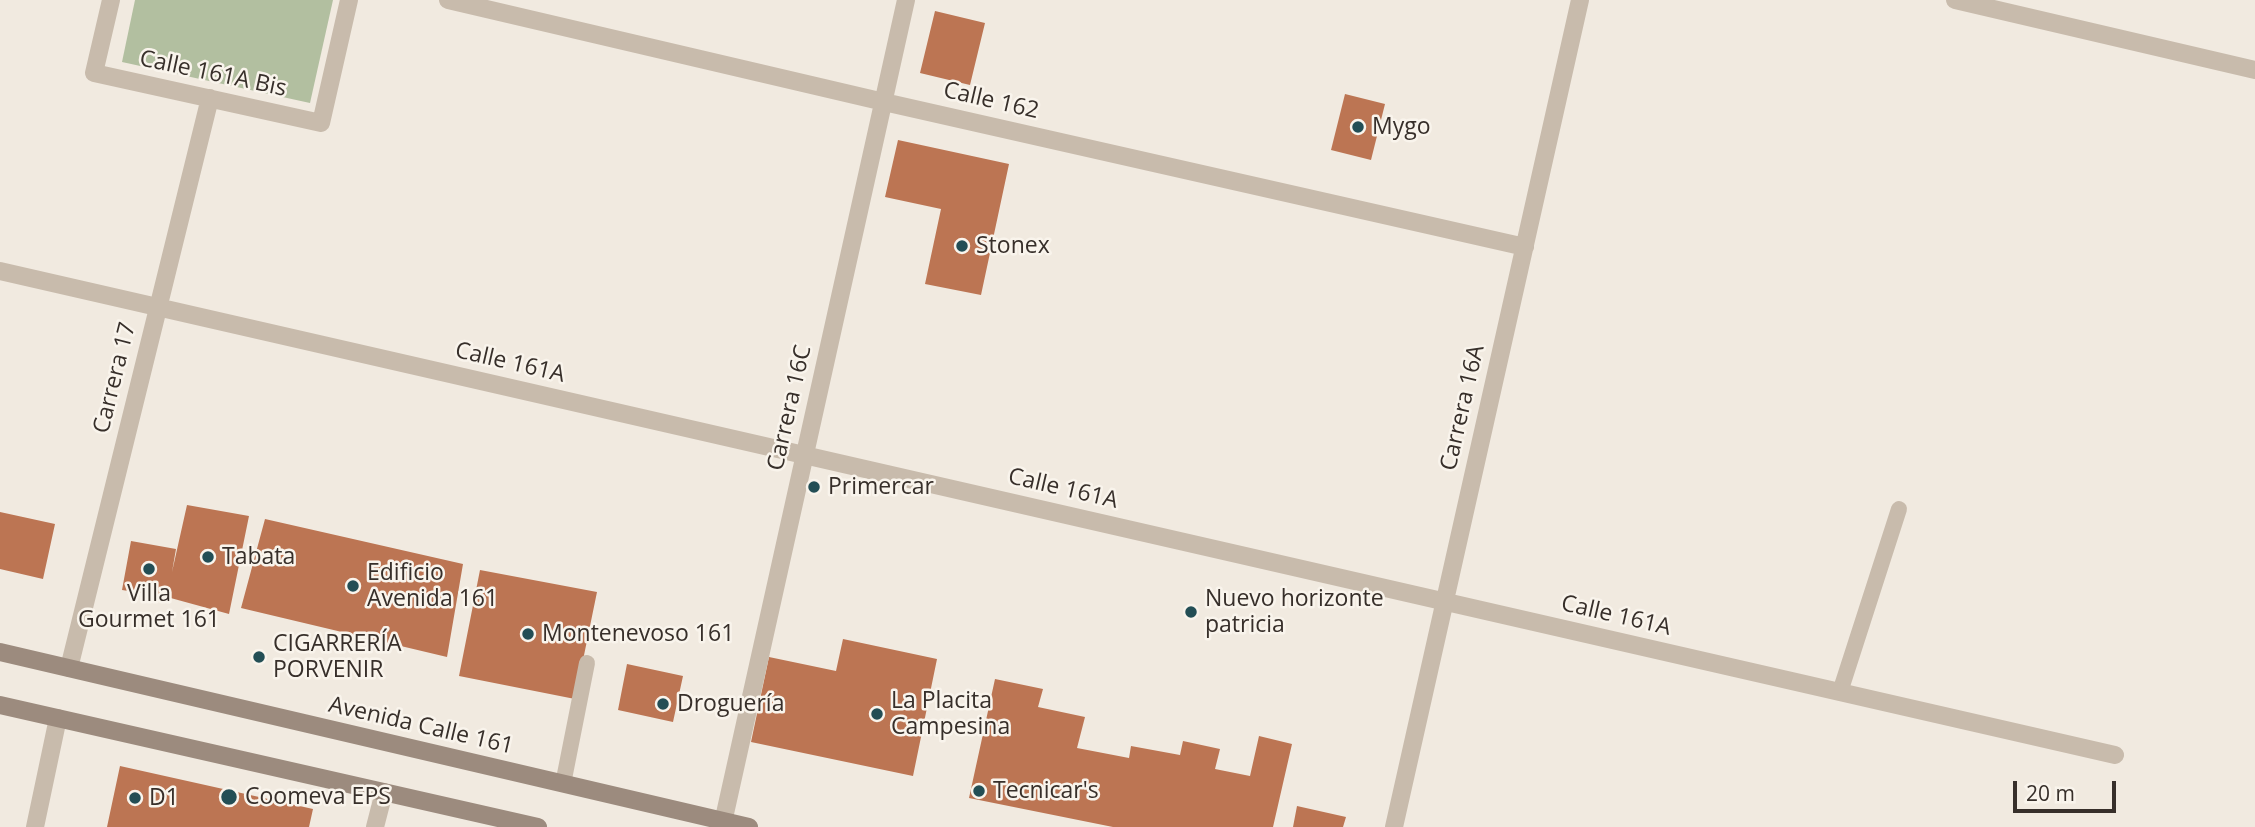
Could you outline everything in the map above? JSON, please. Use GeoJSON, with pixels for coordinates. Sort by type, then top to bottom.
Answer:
{"type":"FeatureCollection","features":[{"type":"Feature","properties":{"kind":"main road","name":"Avenida Calle 161"},"geometry":{"type":"LineString","coordinates":[[0,652],[723,824],[750,827]]}},
{"type":"Feature","properties":{"kind":"main road"},"geometry":{"type":"LineString","coordinates":[[0,705],[538,827]]}},
{"type":"Feature","properties":{"kind":"street","name":"Calle 161A Bis"},"geometry":{"type":"LineString","coordinates":[[111,0],[94,74],[321,123],[349,0]]}},
{"type":"Feature","properties":{"kind":"street","name":"Calle 162"},"geometry":{"type":"LineString","coordinates":[[448,0],[1525,247]]}},
{"type":"Feature","properties":{"kind":"street","name":"Carrera 16C"},"geometry":{"type":"LineString","coordinates":[[723,824],[906,0]]}},
{"type":"Feature","properties":{"kind":"street","name":"Carrera 16A"},"geometry":{"type":"LineString","coordinates":[[1394,827],[1580,0]]}},
{"type":"Feature","properties":{"kind":"street"},"geometry":{"type":"LineString","coordinates":[[1955,0],[2255,70]]}},
{"type":"Feature","properties":{"kind":"street","name":"Carrera 17"},"geometry":{"type":"LineString","coordinates":[[69,668],[210,99]]}},
{"type":"Feature","properties":{"kind":"street","name":"Calle 161A"},"geometry":{"type":"LineString","coordinates":[[0,271],[2115,755]]}},
{"type":"Feature","properties":{"kind":"street"},"geometry":{"type":"LineString","coordinates":[[36,827],[58,718]]}},
{"type":"Feature","properties":{"kind":"street"},"geometry":{"type":"LineString","coordinates":[[375,827],[384,792]]}},
{"type":"Feature","properties":{"kind":"lane"},"geometry":{"type":"LineString","coordinates":[[1840,692],[1899,509]]}},
{"type":"Feature","properties":{"kind":"lane"},"geometry":{"type":"LineString","coordinates":[[563,784],[587,663]]}},
{"type":"Feature","properties":{"kind":"green space"},"geometry":{"type":"Polygon","coordinates":[[[135,0],[333,0],[310,103],[122,62],[135,0]]]}},
{"type":"Feature","properties":{"kind":"building"},"geometry":{"type":"Polygon","coordinates":[[[935,11],[985,23],[970,85],[920,73],[935,11]]]}},
{"type":"Feature","properties":{"kind":"building","name":"Mygo"},"geometry":{"type":"Polygon","coordinates":[[[1345,94],[1385,104],[1371,160],[1331,150],[1345,94]]]}},
{"type":"Feature","properties":{"kind":"building","name":"Stonex"},"geometry":{"type":"Polygon","coordinates":[[[898,140],[1009,164],[981,295],[925,284],[941,209],[885,197],[898,140]]]}},
{"type":"Feature","properties":{"kind":"building","name":"Tabata"},"geometry":{"type":"Polygon","coordinates":[[[187,505],[249,516],[229,614],[167,597],[122,590],[131,541],[176,549],[172,572],[187,505]]]}},
{"type":"Feature","properties":{"kind":"building"},"geometry":{"type":"Polygon","coordinates":[[[0,512],[55,524],[43,579],[0,569],[0,512]]]}},
{"type":"Feature","properties":{"kind":"building","name":"Edificio Avenida 161"},"geometry":{"type":"Polygon","coordinates":[[[265,519],[463,564],[447,657],[241,608],[265,519]]]}},
{"type":"Feature","properties":{"kind":"building","name":"Montenevoso 161"},"geometry":{"type":"Polygon","coordinates":[[[480,570],[597,592],[575,699],[459,676],[480,570]]]}},
{"type":"Feature","properties":{"kind":"building","name":"La Placita Campesina"},"geometry":{"type":"Polygon","coordinates":[[[843,639],[937,659],[913,776],[751,742],[769,657],[836,671],[843,639]]]}},
{"type":"Feature","properties":{"kind":"building"},"geometry":{"type":"Polygon","coordinates":[[[627,664],[683,676],[673,722],[618,710],[627,664]]]}},
{"type":"Feature","properties":{"kind":"building"},"geometry":{"type":"Polygon","coordinates":[[[995,679],[1043,689],[1038,707],[1085,717],[1077,748],[1129,758],[1131,746],[1180,755],[1183,741],[1220,749],[1215,769],[1250,776],[1259,736],[1292,744],[1273,827],[1113,827],[969,798],[995,679]]]}},
{"type":"Feature","properties":{"kind":"building"},"geometry":{"type":"Polygon","coordinates":[[[120,766],[313,809],[309,827],[107,827],[120,766]]]}},
{"type":"Feature","properties":{"kind":"building"},"geometry":{"type":"Polygon","coordinates":[[[1297,806],[1346,817],[1343,827],[1293,827],[1297,806]]]}},
{"type":"Feature","properties":{"kind":"place","name":"Mygo"},"geometry":{"type":"Point","coordinates":[1358,127]}},
{"type":"Feature","properties":{"kind":"place","name":"Stonex"},"geometry":{"type":"Point","coordinates":[962,246]}},
{"type":"Feature","properties":{"kind":"place","name":"Primercar"},"geometry":{"type":"Point","coordinates":[814,487]}},
{"type":"Feature","properties":{"kind":"place","name":"Tabata"},"geometry":{"type":"Point","coordinates":[208,557]}},
{"type":"Feature","properties":{"kind":"place","name":"Villa Gourmet 161"},"geometry":{"type":"Point","coordinates":[149,569]}},
{"type":"Feature","properties":{"kind":"place","name":"Edificio Avenida 161"},"geometry":{"type":"Point","coordinates":[353,586]}},
{"type":"Feature","properties":{"kind":"place","name":"Nuevo horizonte patricia"},"geometry":{"type":"Point","coordinates":[1191,612]}},
{"type":"Feature","properties":{"kind":"place","name":"Montenevoso 161"},"geometry":{"type":"Point","coordinates":[528,634]}},
{"type":"Feature","properties":{"kind":"place","name":"CIGARRERÍA PORVENIR"},"geometry":{"type":"Point","coordinates":[259,657]}},
{"type":"Feature","properties":{"kind":"place","name":"Droguería"},"geometry":{"type":"Point","coordinates":[663,704]}},
{"type":"Feature","properties":{"kind":"place","name":"La Placita Campesina"},"geometry":{"type":"Point","coordinates":[877,714]}},
{"type":"Feature","properties":{"kind":"place","name":"Tecnicar's"},"geometry":{"type":"Point","coordinates":[979,791]}},
{"type":"Feature","properties":{"kind":"place","name":"Coomeva EPS"},"geometry":{"type":"Point","coordinates":[229,797]}},
{"type":"Feature","properties":{"kind":"place","name":"D1"},"geometry":{"type":"Point","coordinates":[135,798]}}]}
